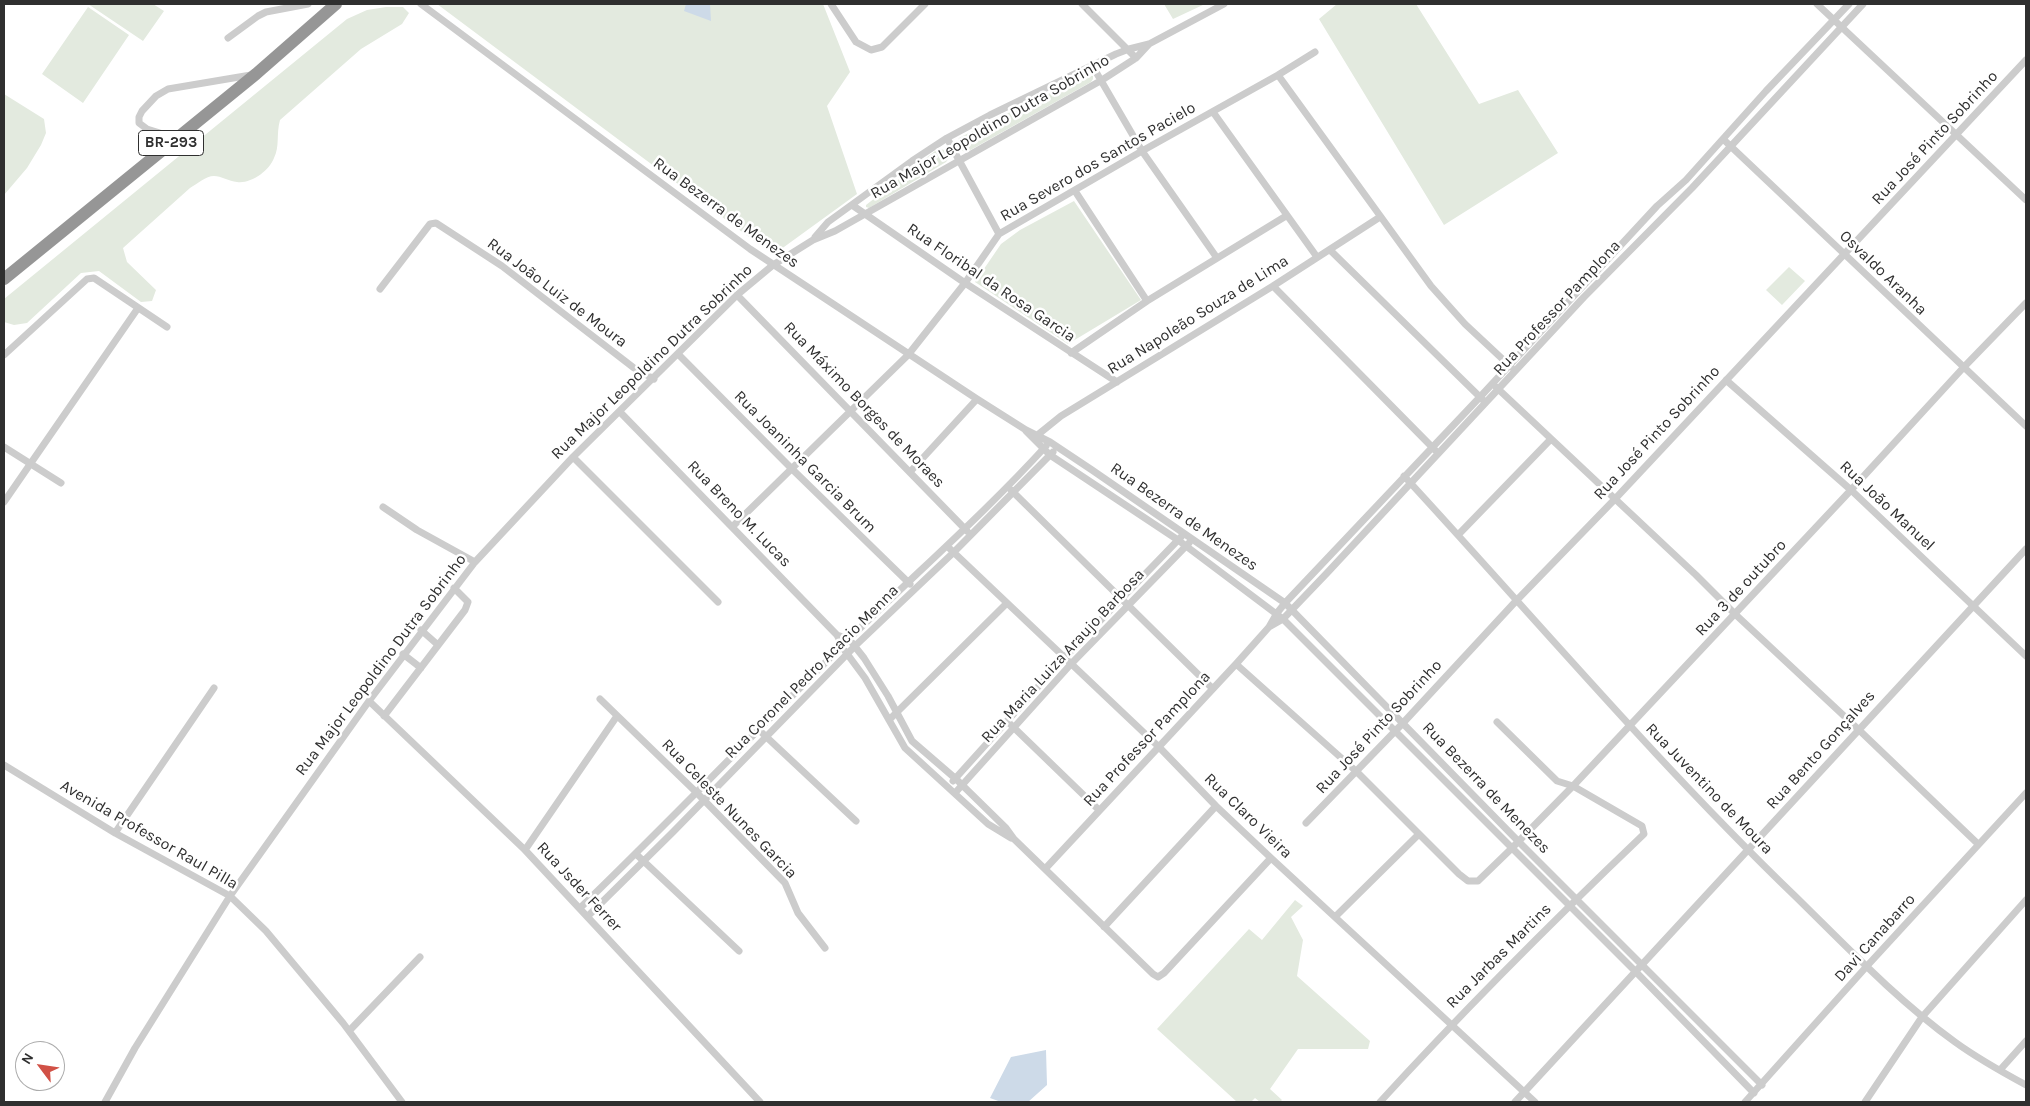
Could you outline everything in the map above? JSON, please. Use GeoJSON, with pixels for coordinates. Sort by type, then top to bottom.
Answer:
{"type":"FeatureCollection","features":[{"type":"Feature","properties":{"kind":"highway","name":"BR-293"},"geometry":{"type":"LineString","coordinates":[[4,279],[256,74],[336,4]]}},
{"type":"Feature","properties":{"kind":"street"},"geometry":{"type":"LineString","coordinates":[[228,38],[266,12],[308,4]]}},
{"type":"Feature","properties":{"kind":"street","name":"Rua Bezerra de Menezes"},"geometry":{"type":"LineString","coordinates":[[421,4],[773,265],[908,355],[1026,430],[1035,437],[1043,449],[1050,455],[1178,540],[1276,613],[1395,730],[1511,850],[1754,1093]]}},
{"type":"Feature","properties":{"kind":"street"},"geometry":{"type":"LineString","coordinates":[[831,4],[856,42],[871,50],[882,47],[925,4]]}},
{"type":"Feature","properties":{"kind":"street"},"geometry":{"type":"LineString","coordinates":[[1082,4],[1136,58]]}},
{"type":"Feature","properties":{"kind":"street","name":"Rua Major Leopoldino Dutra Sobrinho"},"geometry":{"type":"LineString","coordinates":[[813,240],[828,222],[947,138],[1092,65],[1128,49],[1149,44],[1224,4]]}},
{"type":"Feature","properties":{"kind":"street"},"geometry":{"type":"LineString","coordinates":[[1817,4],[2026,200]]}},
{"type":"Feature","properties":{"kind":"street","name":"Rua Professor Pamplona"},"geometry":{"type":"LineString","coordinates":[[1045,869],[1236,664],[1269,627],[1276,613],[1285,603],[1457,422],[1657,206],[1686,180],[1766,91],[1849,4]]}},
{"type":"Feature","properties":{"kind":"street","name":"Rua Professor Pamplona"},"geometry":{"type":"LineString","coordinates":[[1269,627],[1283,619],[1327,573],[1584,297],[1692,188],[1863,4]]}},
{"type":"Feature","properties":{"kind":"street","name":"Rua Major Leopoldino Dutra Sobrinho"},"geometry":{"type":"LineString","coordinates":[[105,1102],[135,1048],[230,896],[403,654],[475,562],[573,457],[654,380],[737,295],[773,265],[813,240],[835,231],[1102,80],[1136,58],[1149,44]]}},
{"type":"Feature","properties":{"kind":"street","name":"Rua Severo dos Santos Pacielo"},"geometry":{"type":"LineString","coordinates":[[732,526],[908,355],[964,284],[1000,234],[1315,52]]}},
{"type":"Feature","properties":{"kind":"street","name":"Rua José Pinto Sobrinho"},"geometry":{"type":"LineString","coordinates":[[1306,823],[1357,772],[1516,601],[1615,500],[2026,60]]}},
{"type":"Feature","properties":{"kind":"street"},"geometry":{"type":"LineString","coordinates":[[1092,65],[1142,151],[1217,258]]}},
{"type":"Feature","properties":{"kind":"street"},"geometry":{"type":"LineString","coordinates":[[176,138],[147,129],[140,123],[138,117],[156,96],[174,87],[256,74]]}},
{"type":"Feature","properties":{"kind":"street"},"geometry":{"type":"LineString","coordinates":[[1278,75],[1431,286],[1466,324],[1515,371]]}},
{"type":"Feature","properties":{"kind":"street"},"geometry":{"type":"LineString","coordinates":[[1766,91],[1774,98]]}},
{"type":"Feature","properties":{"kind":"street"},"geometry":{"type":"LineString","coordinates":[[1212,112],[1317,257]]}},
{"type":"Feature","properties":{"kind":"street"},"geometry":{"type":"LineString","coordinates":[[947,138],[1000,234]]}},
{"type":"Feature","properties":{"kind":"street","name":"Osvaldo Aranha"},"geometry":{"type":"LineString","coordinates":[[1723,139],[2026,426]]}},
{"type":"Feature","properties":{"kind":"street"},"geometry":{"type":"LineString","coordinates":[[1686,180],[1692,188]]}},
{"type":"Feature","properties":{"kind":"street"},"geometry":{"type":"LineString","coordinates":[[1075,191],[1147,301]]}},
{"type":"Feature","properties":{"kind":"street","name":"Rua Floribal da Rosa Garcia"},"geometry":{"type":"LineString","coordinates":[[852,205],[964,284],[1117,382]]}},
{"type":"Feature","properties":{"kind":"street"},"geometry":{"type":"LineString","coordinates":[[1071,352],[1147,301],[1286,216]]}},
{"type":"Feature","properties":{"kind":"street","name":"Rua Napoleão Souza de Lima"},"geometry":{"type":"LineString","coordinates":[[1035,437],[1061,416],[1273,286],[1380,217]]}},
{"type":"Feature","properties":{"kind":"street","name":"Rua João Luiz de Moura"},"geometry":{"type":"LineString","coordinates":[[380,289],[430,224],[436,223],[502,266],[634,368],[654,380]]}},
{"type":"Feature","properties":{"kind":"street"},"geometry":{"type":"LineString","coordinates":[[1330,250],[1486,403]]}},
{"type":"Feature","properties":{"kind":"street"},"geometry":{"type":"LineString","coordinates":[[4,355],[87,279],[94,278],[167,327]]}},
{"type":"Feature","properties":{"kind":"street"},"geometry":{"type":"LineString","coordinates":[[1273,286],[1438,453]]}},
{"type":"Feature","properties":{"kind":"street"},"geometry":{"type":"LineString","coordinates":[[1577,291],[1584,297]]}},
{"type":"Feature","properties":{"kind":"street","name":"Rua Máximo Borges de Moraes"},"geometry":{"type":"LineString","coordinates":[[737,295],[971,535]]}},
{"type":"Feature","properties":{"kind":"street","name":"Rua 3 de outubro"},"geometry":{"type":"LineString","coordinates":[[1418,835],[1468,881],[1478,881],[1573,786],[2026,303]]}},
{"type":"Feature","properties":{"kind":"street"},"geometry":{"type":"LineString","coordinates":[[4,502],[138,308]]}},
{"type":"Feature","properties":{"kind":"street","name":"Rua Joaninha Garcia Brum"},"geometry":{"type":"LineString","coordinates":[[678,354],[914,588]]}},
{"type":"Feature","properties":{"kind":"street","name":"Rua João Manuel"},"geometry":{"type":"LineString","coordinates":[[1726,380],[1851,490],[2026,656]]}},
{"type":"Feature","properties":{"kind":"street"},"geometry":{"type":"LineString","coordinates":[[1492,384],[1696,575],[1978,844]]}},
{"type":"Feature","properties":{"kind":"street"},"geometry":{"type":"LineString","coordinates":[[910,472],[976,399]]}},
{"type":"Feature","properties":{"kind":"street","name":"Rua Breno M. Lucas"},"geometry":{"type":"LineString","coordinates":[[620,412],[837,635],[842,647],[865,678],[905,748],[988,824],[1014,839]]}},
{"type":"Feature","properties":{"kind":"street"},"geometry":{"type":"LineString","coordinates":[[1457,422],[1463,428]]}},
{"type":"Feature","properties":{"kind":"street","name":"Rua Bezerra de Menezes"},"geometry":{"type":"LineString","coordinates":[[1035,437],[1050,442],[1292,609],[1575,899],[1762,1085]]}},
{"type":"Feature","properties":{"kind":"street"},"geometry":{"type":"LineString","coordinates":[[1458,536],[1551,439]]}},
{"type":"Feature","properties":{"kind":"street","name":"Rua Coronel Pedro Acacio Menna"},"geometry":{"type":"LineString","coordinates":[[580,908],[849,639],[965,529],[1050,442]]}},
{"type":"Feature","properties":{"kind":"street","name":"Rua Coronel Pedro Acacio Menna"},"geometry":{"type":"LineString","coordinates":[[588,916],[855,646],[954,552],[1057,447]]}},
{"type":"Feature","properties":{"kind":"street"},"geometry":{"type":"LineString","coordinates":[[4,448],[61,483]]}},
{"type":"Feature","properties":{"kind":"street"},"geometry":{"type":"LineString","coordinates":[[573,457],[718,602]]}},
{"type":"Feature","properties":{"kind":"street","name":"Rua Juventino de Moura"},"geometry":{"type":"LineString","coordinates":[[1404,476],[1629,726],[1748,851],[1922,1017],[1956,1043],[2026,1085]]}},
{"type":"Feature","properties":{"kind":"street"},"geometry":{"type":"LineString","coordinates":[[1007,486],[1212,688]]}},
{"type":"Feature","properties":{"kind":"street"},"geometry":{"type":"LineString","coordinates":[[1114,498],[1120,489]]}},
{"type":"Feature","properties":{"kind":"street"},"geometry":{"type":"LineString","coordinates":[[383,507],[416,530],[475,562]]}},
{"type":"Feature","properties":{"kind":"street","name":"Rua Maria Luiza Araujo Barbosa"},"geometry":{"type":"LineString","coordinates":[[948,786],[1064,658],[1184,533]]}},
{"type":"Feature","properties":{"kind":"street","name":"Rua Maria Luiza Araujo Barbosa"},"geometry":{"type":"LineString","coordinates":[[955,793],[1071,664],[1193,539]]}},
{"type":"Feature","properties":{"kind":"street","name":"Rua Claro Vieira"},"geometry":{"type":"LineString","coordinates":[[947,546],[1159,747],[1216,806],[1452,1023],[1534,1102]]}},
{"type":"Feature","properties":{"kind":"street","name":"Rua Bento Gonçalves"},"geometry":{"type":"LineString","coordinates":[[1515,1102],[1634,971],[1748,851],[1858,729],[2026,549]]}},
{"type":"Feature","properties":{"kind":"street"},"geometry":{"type":"LineString","coordinates":[[1320,566],[1327,573]]}},
{"type":"Feature","properties":{"kind":"street"},"geometry":{"type":"LineString","coordinates":[[1245,589],[1252,580]]}},
{"type":"Feature","properties":{"kind":"street"},"geometry":{"type":"LineString","coordinates":[[384,716],[467,606],[468,602],[454,588]]}},
{"type":"Feature","properties":{"kind":"street"},"geometry":{"type":"LineString","coordinates":[[889,720],[1007,603]]}},
{"type":"Feature","properties":{"kind":"street"},"geometry":{"type":"LineString","coordinates":[[421,630],[438,645]]}},
{"type":"Feature","properties":{"kind":"street","name":"Rua Breno M. Lucas"},"geometry":{"type":"LineString","coordinates":[[837,635],[849,639]]}},
{"type":"Feature","properties":{"kind":"street"},"geometry":{"type":"LineString","coordinates":[[849,639],[874,672],[912,741],[956,779],[1006,828],[1014,839],[1158,977],[1164,973],[1271,858]]}},
{"type":"Feature","properties":{"kind":"street"},"geometry":{"type":"LineString","coordinates":[[1313,648],[1321,639]]}},
{"type":"Feature","properties":{"kind":"street"},"geometry":{"type":"LineString","coordinates":[[403,654],[420,668]]}},
{"type":"Feature","properties":{"kind":"street"},"geometry":{"type":"LineString","coordinates":[[1236,664],[1357,772],[1418,835],[1336,916]]}},
{"type":"Feature","properties":{"kind":"street"},"geometry":{"type":"LineString","coordinates":[[865,678],[874,672]]}},
{"type":"Feature","properties":{"kind":"street"},"geometry":{"type":"LineString","coordinates":[[805,683],[812,690]]}},
{"type":"Feature","properties":{"kind":"street"},"geometry":{"type":"LineString","coordinates":[[115,833],[214,688]]}},
{"type":"Feature","properties":{"kind":"street"},"geometry":{"type":"LineString","coordinates":[[1033,692],[1040,699]]}},
{"type":"Feature","properties":{"kind":"street","name":"Rua Celeste Nunes Garcia"},"geometry":{"type":"LineString","coordinates":[[600,699],[697,792],[785,883],[798,913],[825,948]]}},
{"type":"Feature","properties":{"kind":"street","name":"Rua Jsder Ferrer"},"geometry":{"type":"LineString","coordinates":[[369,701],[525,850],[760,1102]]}},
{"type":"Feature","properties":{"kind":"street"},"geometry":{"type":"LineString","coordinates":[[525,850],[617,716]]}},
{"type":"Feature","properties":{"kind":"street"},"geometry":{"type":"LineString","coordinates":[[1007,721],[1098,810]]}},
{"type":"Feature","properties":{"kind":"street"},"geometry":{"type":"LineString","coordinates":[[1497,722],[1551,776],[1563,784],[1573,786]]}},
{"type":"Feature","properties":{"kind":"street"},"geometry":{"type":"LineString","coordinates":[[759,730],[856,821]]}},
{"type":"Feature","properties":{"kind":"street"},"geometry":{"type":"LineString","coordinates":[[981,750],[988,756]]}},
{"type":"Feature","properties":{"kind":"street"},"geometry":{"type":"LineString","coordinates":[[727,762],[734,770]]}},
{"type":"Feature","properties":{"kind":"street","name":"Avenida Professor Raul Pilla"},"geometry":{"type":"LineString","coordinates":[[4,766],[115,833],[230,896],[266,931],[350,1030],[402,1102]]}},
{"type":"Feature","properties":{"kind":"street"},"geometry":{"type":"LineString","coordinates":[[1452,788],[1459,781]]}},
{"type":"Feature","properties":{"kind":"street","name":"Rua Jarbas Martins"},"geometry":{"type":"LineString","coordinates":[[1380,1102],[1452,1023],[1575,899],[1644,834],[1642,826],[1573,786]]}},
{"type":"Feature","properties":{"kind":"street","name":"Davi Canabarro"},"geometry":{"type":"LineString","coordinates":[[1745,1102],[1978,844],[2026,794]]}},
{"type":"Feature","properties":{"kind":"street"},"geometry":{"type":"LineString","coordinates":[[1104,927],[1216,806]]}},
{"type":"Feature","properties":{"kind":"street"},"geometry":{"type":"LineString","coordinates":[[665,825],[673,832]]}},
{"type":"Feature","properties":{"kind":"street"},"geometry":{"type":"LineString","coordinates":[[636,854],[739,951]]}},
{"type":"Feature","properties":{"kind":"street"},"geometry":{"type":"LineString","coordinates":[[1865,1102],[1922,1017],[2026,900]]}},
{"type":"Feature","properties":{"kind":"street"},"geometry":{"type":"LineString","coordinates":[[350,1030],[420,957]]}},
{"type":"Feature","properties":{"kind":"street"},"geometry":{"type":"LineString","coordinates":[[2000,1070],[2026,1041]]}},
{"type":"Feature","properties":{"kind":"shaded area"},"geometry":{"type":"Polygon","coordinates":[[[88,4],[153,4],[164,11],[143,41],[88,4]]]}},
{"type":"Feature","properties":{"kind":"shaded area"},"geometry":{"type":"Polygon","coordinates":[[[437,4],[823,4],[850,72],[827,106],[857,194],[773,255],[437,4]]]}},
{"type":"Feature","properties":{"kind":"shaded area"},"geometry":{"type":"Polygon","coordinates":[[[1164,4],[1205,4],[1173,19],[1164,4]]]}},
{"type":"Feature","properties":{"kind":"shaded area"},"geometry":{"type":"Polygon","coordinates":[[[1337,4],[1416,4],[1479,104],[1518,90],[1558,153],[1444,225],[1319,19],[1337,4]]]}},
{"type":"Feature","properties":{"kind":"shaded area"},"geometry":{"type":"Polygon","coordinates":[[[88,7],[129,35],[83,103],[42,74],[88,7]]]}},
{"type":"Feature","properties":{"kind":"shaded area"},"geometry":{"type":"Polygon","coordinates":[[[403,7],[409,13],[402,24],[361,49],[280,120],[276,153],[272,163],[264,172],[254,179],[242,182],[217,176],[205,179],[190,188],[123,248],[127,262],[156,290],[152,301],[141,302],[99,271],[81,273],[27,323],[14,325],[4,322],[4,299],[347,19],[367,10],[403,7]]]}},
{"type":"Feature","properties":{"kind":"shaded area"},"geometry":{"type":"Polygon","coordinates":[[[1089,75],[1093,76],[1091,82],[967,152],[958,150],[957,142],[959,138],[1089,75]]]}},
{"type":"Feature","properties":{"kind":"shaded area"},"geometry":{"type":"Polygon","coordinates":[[[4,94],[44,119],[46,133],[27,168],[4,195],[4,94]]]}},
{"type":"Feature","properties":{"kind":"shaded area"},"geometry":{"type":"Polygon","coordinates":[[[941,149],[947,151],[950,157],[946,162],[869,208],[866,207],[866,205],[935,151],[941,149]]]}},
{"type":"Feature","properties":{"kind":"shaded area"},"geometry":{"type":"Polygon","coordinates":[[[1074,201],[1141,300],[1068,344],[975,282],[1001,244],[1020,230],[1074,201]]]}},
{"type":"Feature","properties":{"kind":"shaded area"},"geometry":{"type":"Polygon","coordinates":[[[1789,267],[1805,281],[1782,305],[1766,290],[1789,267]]]}},
{"type":"Feature","properties":{"kind":"shaded area"},"geometry":{"type":"Polygon","coordinates":[[[1295,900],[1303,906],[1291,917],[1303,940],[1297,976],[1370,1041],[1368,1049],[1298,1049],[1270,1089],[1282,1100],[1280,1102],[1260,1102],[1255,1098],[1251,1102],[1237,1102],[1157,1029],[1249,929],[1262,940],[1295,900]]]}},
{"type":"Feature","properties":{"kind":"water"},"geometry":{"type":"Polygon","coordinates":[[[686,4],[710,4],[711,21],[684,11],[686,4]]]}},
{"type":"Feature","properties":{"kind":"water"},"geometry":{"type":"Polygon","coordinates":[[[1046,1050],[1047,1085],[1028,1102],[1001,1102],[990,1098],[1011,1057],[1046,1050]]]}}]}
